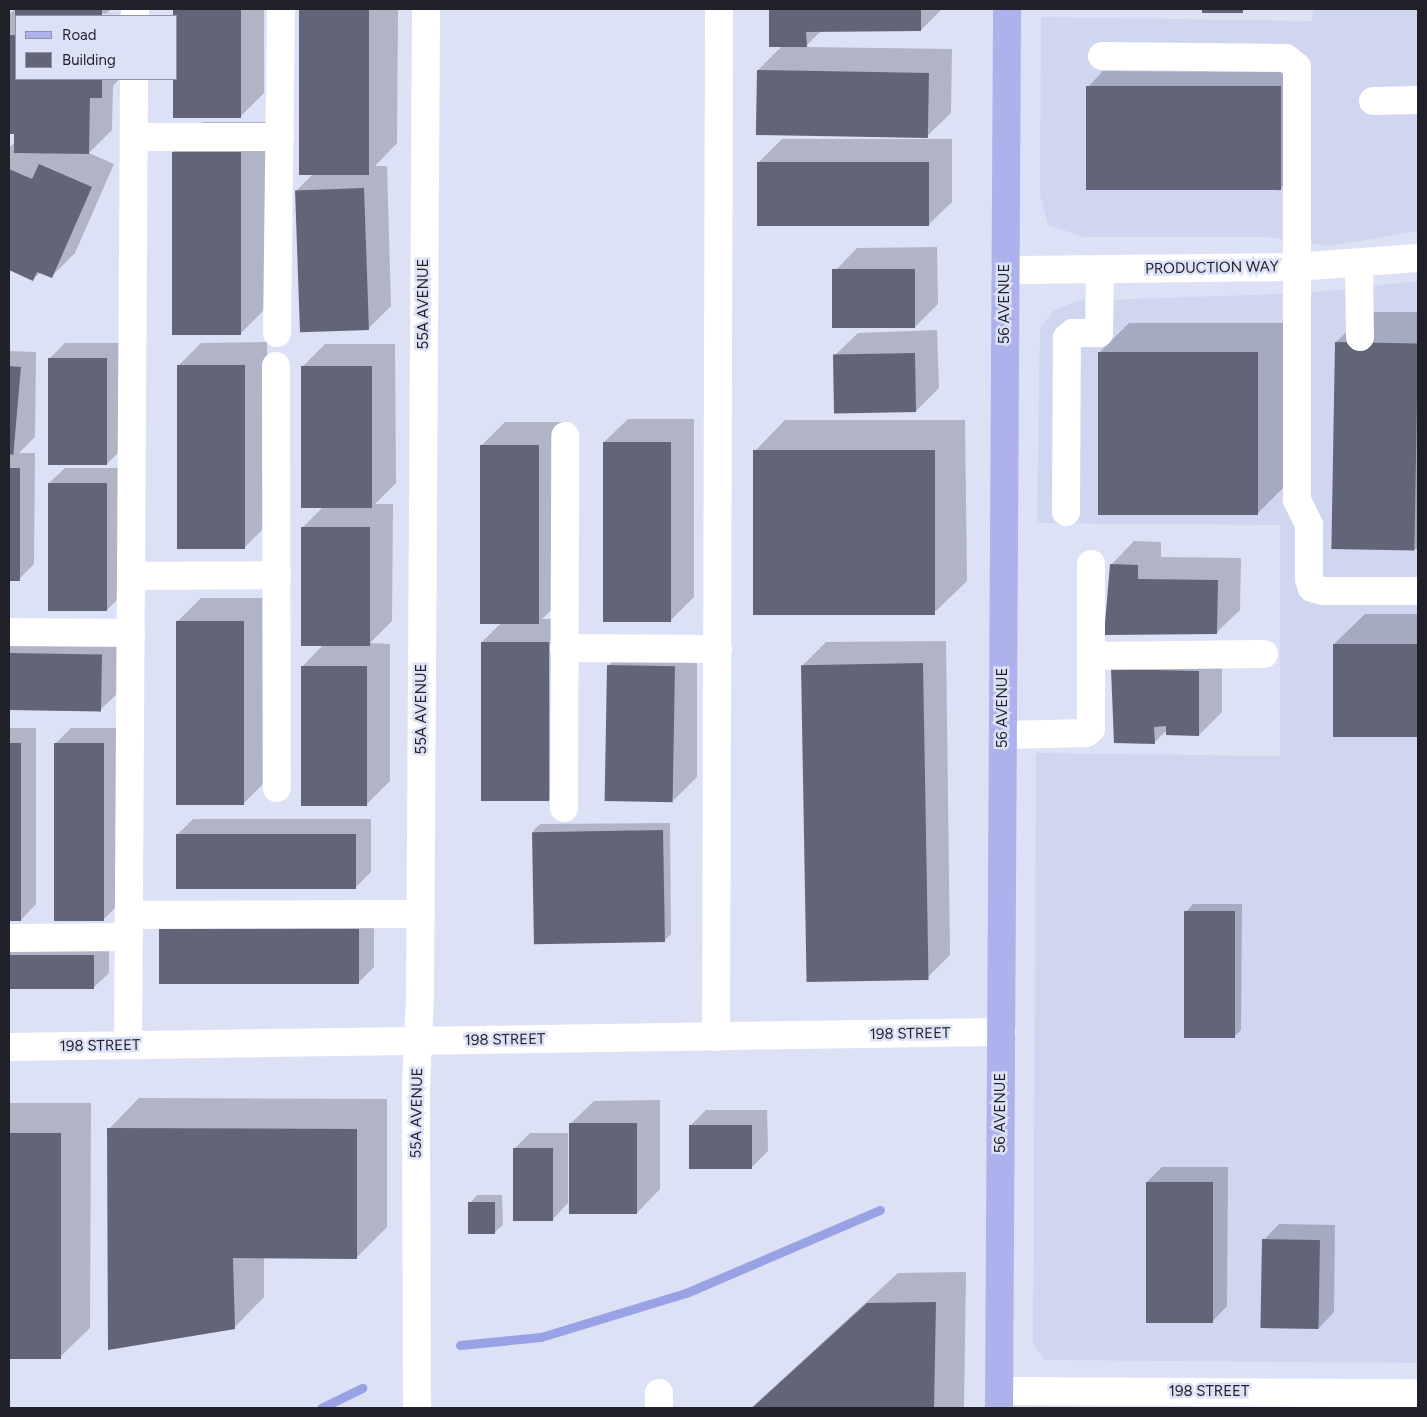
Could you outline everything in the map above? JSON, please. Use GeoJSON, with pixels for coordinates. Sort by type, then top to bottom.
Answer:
{"type":"FeatureCollection","features":[{"type":"Feature","properties":{"kind":"main road","name":"56 AVENUE"},"geometry":{"type":"LineString","coordinates":[[999,1399],[1007,9]]}},
{"type":"Feature","properties":{"kind":"street"},"geometry":{"type":"LineString","coordinates":[[277,333],[281,9]]}},
{"type":"Feature","properties":{"kind":"street","name":"55A AVENUE"},"geometry":{"type":"LineString","coordinates":[[417,1408],[416,1085],[420,1041],[426,9]]}},
{"type":"Feature","properties":{"kind":"street"},"geometry":{"type":"LineString","coordinates":[[716,1037],[719,9]]}},
{"type":"Feature","properties":{"kind":"street"},"geometry":{"type":"LineString","coordinates":[[1102,56],[1286,58],[1293,62],[1299,76],[1295,267],[1297,500],[1309,525],[1309,579],[1312,588],[1323,590],[1418,591]]}},
{"type":"Feature","properties":{"kind":"street"},"geometry":{"type":"LineString","coordinates":[[128,1045],[134,80]]}},
{"type":"Feature","properties":{"kind":"street"},"geometry":{"type":"LineString","coordinates":[[1373,101],[1418,100]]}},
{"type":"Feature","properties":{"kind":"street"},"geometry":{"type":"LineString","coordinates":[[134,137],[280,137]]}},
{"type":"Feature","properties":{"kind":"street","name":"PRODUCTION WAY"},"geometry":{"type":"LineString","coordinates":[[1005,270],[1295,267],[1360,265],[1418,258]]}},
{"type":"Feature","properties":{"kind":"street"},"geometry":{"type":"LineString","coordinates":[[1360,265],[1360,337]]}},
{"type":"Feature","properties":{"kind":"street"},"geometry":{"type":"LineString","coordinates":[[1066,512],[1067,338],[1073,333],[1098,333],[1100,269]]}},
{"type":"Feature","properties":{"kind":"street"},"geometry":{"type":"LineString","coordinates":[[276,366],[277,788]]}},
{"type":"Feature","properties":{"kind":"street"},"geometry":{"type":"LineString","coordinates":[[564,808],[565,436]]}},
{"type":"Feature","properties":{"kind":"street"},"geometry":{"type":"LineString","coordinates":[[1003,735],[1089,731],[1091,564]]}},
{"type":"Feature","properties":{"kind":"street"},"geometry":{"type":"LineString","coordinates":[[131,576],[277,575]]}},
{"type":"Feature","properties":{"kind":"street"},"geometry":{"type":"LineString","coordinates":[[9,632],[131,633]]}},
{"type":"Feature","properties":{"kind":"street"},"geometry":{"type":"LineString","coordinates":[[564,648],[718,649]]}},
{"type":"Feature","properties":{"kind":"street"},"geometry":{"type":"LineString","coordinates":[[1091,656],[1264,654]]}},
{"type":"Feature","properties":{"kind":"street"},"geometry":{"type":"LineString","coordinates":[[9,938],[129,926],[421,914]]}},
{"type":"Feature","properties":{"kind":"street","name":"198 STREET"},"geometry":{"type":"LineString","coordinates":[[9,1047],[1002,1032]]}},
{"type":"Feature","properties":{"kind":"street","name":"198 STREET"},"geometry":{"type":"LineString","coordinates":[[999,1399],[1242,1400],[1418,1393]]}},
{"type":"Feature","properties":{"kind":"shaded area"},"geometry":{"type":"Polygon","coordinates":[[[1313,9],[1418,9],[1418,231],[1329,246],[1269,237],[1084,237],[1048,225],[1040,195],[1041,17],[1312,21],[1313,9]]]}},
{"type":"Feature","properties":{"kind":"shaded area"},"geometry":{"type":"Polygon","coordinates":[[[1418,281],[1418,1363],[1045,1360],[1033,1344],[1036,753],[1280,756],[1280,525],[1037,523],[1040,328],[1053,311],[1077,301],[1308,293],[1418,281]]]}},
{"type":"Feature","properties":{"kind":"building"},"geometry":{"type":"Polygon","coordinates":[[[15,9],[102,9],[102,15],[15,15],[15,9]]]}},
{"type":"Feature","properties":{"kind":"building"},"geometry":{"type":"Polygon","coordinates":[[[173,9],[241,9],[241,118],[173,118],[173,80],[178,80],[178,15],[173,15],[173,9]]]}},
{"type":"Feature","properties":{"kind":"building"},"geometry":{"type":"Polygon","coordinates":[[[299,9],[369,9],[369,175],[299,175],[299,9]]]}},
{"type":"Feature","properties":{"kind":"building"},"geometry":{"type":"Polygon","coordinates":[[[769,9],[921,9],[921,31],[806,32],[807,47],[769,47],[769,9]]]}},
{"type":"Feature","properties":{"kind":"building"},"geometry":{"type":"Polygon","coordinates":[[[1202,9],[1243,9],[1243,13],[1202,13],[1202,9]]]}},
{"type":"Feature","properties":{"kind":"building"},"geometry":{"type":"Polygon","coordinates":[[[9,35],[15,35],[15,80],[102,80],[102,98],[90,98],[89,154],[14,153],[14,134],[9,134],[9,35]]]}},
{"type":"Feature","properties":{"kind":"building"},"geometry":{"type":"Polygon","coordinates":[[[757,70],[929,73],[928,138],[756,135],[757,70]]]}},
{"type":"Feature","properties":{"kind":"building"},"geometry":{"type":"Polygon","coordinates":[[[1086,86],[1281,86],[1281,190],[1086,190],[1086,86]]]}},
{"type":"Feature","properties":{"kind":"building"},"geometry":{"type":"Polygon","coordinates":[[[172,152],[241,152],[241,335],[172,335],[172,152]]]}},
{"type":"Feature","properties":{"kind":"building"},"geometry":{"type":"Polygon","coordinates":[[[757,162],[929,162],[929,226],[757,226],[757,162]]]}},
{"type":"Feature","properties":{"kind":"building"},"geometry":{"type":"Polygon","coordinates":[[[39,164],[92,187],[52,278],[37,272],[33,281],[9,270],[9,169],[32,179],[39,164]]]}},
{"type":"Feature","properties":{"kind":"building"},"geometry":{"type":"Polygon","coordinates":[[[364,188],[369,330],[300,332],[295,190],[364,188]]]}},
{"type":"Feature","properties":{"kind":"building"},"geometry":{"type":"Polygon","coordinates":[[[832,269],[915,269],[915,328],[832,328],[832,269]]]}},
{"type":"Feature","properties":{"kind":"building"},"geometry":{"type":"Polygon","coordinates":[[[1335,342],[1418,343],[1414,550],[1331,549],[1335,342]]]}},
{"type":"Feature","properties":{"kind":"building"},"geometry":{"type":"Polygon","coordinates":[[[1098,352],[1258,352],[1258,515],[1098,515],[1098,352]]]}},
{"type":"Feature","properties":{"kind":"building"},"geometry":{"type":"Polygon","coordinates":[[[915,353],[916,412],[834,413],[833,354],[915,353]]]}},
{"type":"Feature","properties":{"kind":"building"},"geometry":{"type":"Polygon","coordinates":[[[48,358],[107,358],[107,465],[48,465],[48,358]]]}},
{"type":"Feature","properties":{"kind":"building"},"geometry":{"type":"Polygon","coordinates":[[[177,365],[245,365],[245,549],[177,549],[177,365]]]}},
{"type":"Feature","properties":{"kind":"building"},"geometry":{"type":"Polygon","coordinates":[[[9,366],[21,367],[13,455],[9,454],[9,366]]]}},
{"type":"Feature","properties":{"kind":"building"},"geometry":{"type":"Polygon","coordinates":[[[301,366],[372,366],[372,508],[301,508],[301,366]]]}},
{"type":"Feature","properties":{"kind":"building"},"geometry":{"type":"Polygon","coordinates":[[[603,442],[671,442],[671,622],[603,622],[603,442]]]}},
{"type":"Feature","properties":{"kind":"building"},"geometry":{"type":"Polygon","coordinates":[[[480,445],[539,445],[539,624],[480,624],[480,445]]]}},
{"type":"Feature","properties":{"kind":"building"},"geometry":{"type":"Polygon","coordinates":[[[753,450],[935,450],[935,615],[753,615],[753,450]]]}},
{"type":"Feature","properties":{"kind":"building"},"geometry":{"type":"Polygon","coordinates":[[[9,468],[20,468],[20,581],[9,581],[9,468]]]}},
{"type":"Feature","properties":{"kind":"building"},"geometry":{"type":"Polygon","coordinates":[[[48,483],[107,483],[107,611],[48,611],[48,483]]]}},
{"type":"Feature","properties":{"kind":"building"},"geometry":{"type":"Polygon","coordinates":[[[301,527],[370,527],[370,646],[301,646],[301,527]]]}},
{"type":"Feature","properties":{"kind":"building"},"geometry":{"type":"Polygon","coordinates":[[[1110,564],[1138,565],[1138,579],[1218,580],[1217,634],[1104,635],[1110,564]]]}},
{"type":"Feature","properties":{"kind":"building"},"geometry":{"type":"Polygon","coordinates":[[[176,621],[244,621],[244,805],[176,805],[176,621]]]}},
{"type":"Feature","properties":{"kind":"building"},"geometry":{"type":"Polygon","coordinates":[[[481,642],[549,642],[549,801],[481,801],[481,642]]]}},
{"type":"Feature","properties":{"kind":"building"},"geometry":{"type":"Polygon","coordinates":[[[1333,644],[1418,644],[1418,737],[1333,737],[1333,644]]]}},
{"type":"Feature","properties":{"kind":"building"},"geometry":{"type":"Polygon","coordinates":[[[9,653],[102,655],[101,712],[9,710],[9,653]]]}},
{"type":"Feature","properties":{"kind":"building"},"geometry":{"type":"Polygon","coordinates":[[[923,663],[929,980],[807,982],[801,665],[923,663]]]}},
{"type":"Feature","properties":{"kind":"building"},"geometry":{"type":"Polygon","coordinates":[[[607,665],[675,666],[673,802],[605,801],[607,665]]]}},
{"type":"Feature","properties":{"kind":"building"},"geometry":{"type":"Polygon","coordinates":[[[301,666],[367,666],[367,806],[301,806],[301,666]]]}},
{"type":"Feature","properties":{"kind":"building"},"geometry":{"type":"Polygon","coordinates":[[[1111,669],[1199,671],[1199,736],[1166,735],[1166,726],[1154,727],[1155,744],[1114,743],[1111,669]]]}},
{"type":"Feature","properties":{"kind":"building"},"geometry":{"type":"Polygon","coordinates":[[[9,743],[21,743],[21,921],[9,921],[9,743]]]}},
{"type":"Feature","properties":{"kind":"building"},"geometry":{"type":"Polygon","coordinates":[[[54,743],[104,743],[104,921],[54,921],[54,743]]]}},
{"type":"Feature","properties":{"kind":"building"},"geometry":{"type":"Polygon","coordinates":[[[663,830],[665,942],[534,944],[532,832],[663,830]]]}},
{"type":"Feature","properties":{"kind":"building"},"geometry":{"type":"Polygon","coordinates":[[[176,834],[356,834],[356,889],[176,889],[176,834]]]}},
{"type":"Feature","properties":{"kind":"building"},"geometry":{"type":"Polygon","coordinates":[[[1184,911],[1235,911],[1235,1038],[1184,1038],[1184,911]]]}},
{"type":"Feature","properties":{"kind":"building"},"geometry":{"type":"Polygon","coordinates":[[[159,929],[359,929],[359,984],[159,984],[159,929]]]}},
{"type":"Feature","properties":{"kind":"building"},"geometry":{"type":"Polygon","coordinates":[[[9,955],[94,955],[94,989],[9,989],[9,955]]]}},
{"type":"Feature","properties":{"kind":"building"},"geometry":{"type":"Polygon","coordinates":[[[569,1123],[637,1123],[637,1214],[569,1214],[569,1123]]]}},
{"type":"Feature","properties":{"kind":"building"},"geometry":{"type":"Polygon","coordinates":[[[689,1125],[752,1125],[752,1169],[689,1169],[689,1125]]]}},
{"type":"Feature","properties":{"kind":"building"},"geometry":{"type":"Polygon","coordinates":[[[107,1128],[357,1129],[357,1259],[233,1258],[235,1329],[108,1350],[107,1128]]]}},
{"type":"Feature","properties":{"kind":"building"},"geometry":{"type":"Polygon","coordinates":[[[9,1133],[61,1133],[61,1359],[9,1359],[9,1133]]]}},
{"type":"Feature","properties":{"kind":"building"},"geometry":{"type":"Polygon","coordinates":[[[513,1148],[553,1148],[553,1221],[513,1221],[513,1148]]]}},
{"type":"Feature","properties":{"kind":"building"},"geometry":{"type":"Polygon","coordinates":[[[1146,1182],[1213,1182],[1213,1323],[1146,1323],[1146,1182]]]}},
{"type":"Feature","properties":{"kind":"building"},"geometry":{"type":"Polygon","coordinates":[[[468,1202],[495,1202],[495,1234],[468,1234],[468,1202]]]}},
{"type":"Feature","properties":{"kind":"building"},"geometry":{"type":"Polygon","coordinates":[[[1262,1239],[1320,1240],[1318,1329],[1260,1328],[1262,1239]]]}},
{"type":"Feature","properties":{"kind":"building"},"geometry":{"type":"Polygon","coordinates":[[[936,1302],[934,1408],[752,1408],[867,1303],[936,1302]]]}},
{"type":"Feature","properties":{"kind":"waterway"},"geometry":{"type":"LineString","coordinates":[[460,1345],[541,1337],[686,1293],[880,1210]]}},
{"type":"Feature","properties":{"kind":"waterway"},"geometry":{"type":"LineString","coordinates":[[321,1408],[362,1388]]}}]}
